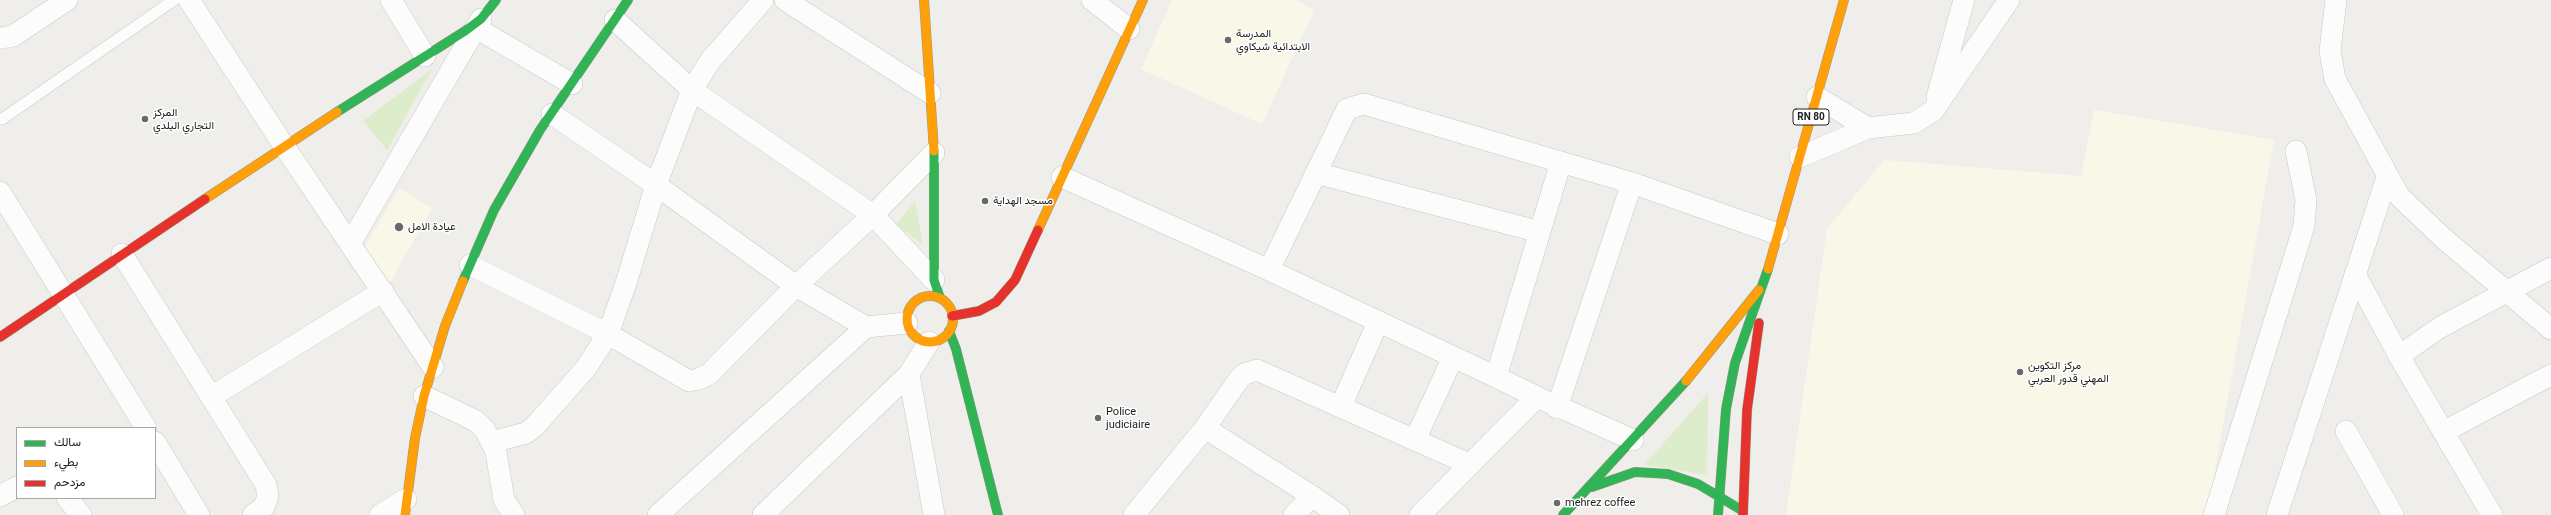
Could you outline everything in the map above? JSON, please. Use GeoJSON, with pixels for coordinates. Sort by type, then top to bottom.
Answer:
{"type":"FeatureCollection","features":[{"type":"Feature","properties":{"kind":"street"},"geometry":{"type":"LineString","coordinates":[[0,38],[13,36],[67,0]]}},
{"type":"Feature","properties":{"kind":"street"},"geometry":{"type":"LineString","coordinates":[[189,0],[284,146],[351,242],[433,367]]}},
{"type":"Feature","properties":{"kind":"street"},"geometry":{"type":"LineString","coordinates":[[391,0],[425,56]]}},
{"type":"Feature","properties":{"kind":"street"},"geometry":{"type":"LineString","coordinates":[[351,242],[478,23],[496,0]]}},
{"type":"Feature","properties":{"kind":"street"},"geometry":{"type":"LineString","coordinates":[[380,515],[405,507],[424,396],[445,326],[494,210],[552,114],[628,0]]}},
{"type":"Feature","properties":{"kind":"street"},"geometry":{"type":"LineString","coordinates":[[492,442],[526,433],[535,426],[586,368],[608,334],[626,283],[656,185],[692,90],[710,61],[763,0]]}},
{"type":"Feature","properties":{"kind":"street"},"geometry":{"type":"LineString","coordinates":[[785,0],[930,93]]}},
{"type":"Feature","properties":{"kind":"street"},"geometry":{"type":"LineString","coordinates":[[924,0],[934,153],[937,289]]}},
{"type":"Feature","properties":{"kind":"street"},"geometry":{"type":"LineString","coordinates":[[1092,0],[1129,29]]}},
{"type":"Feature","properties":{"kind":"street"},"geometry":{"type":"LineString","coordinates":[[952,316],[979,311],[996,302],[1007,292],[1015,280],[1143,0]]}},
{"type":"Feature","properties":{"kind":"street","name":"RN 80"},"geometry":{"type":"LineString","coordinates":[[1718,515],[1726,409],[1735,363],[1764,284],[1844,0]]}},
{"type":"Feature","properties":{"kind":"street"},"geometry":{"type":"LineString","coordinates":[[1933,111],[1964,0]]}},
{"type":"Feature","properties":{"kind":"street"},"geometry":{"type":"LineString","coordinates":[[1800,156],[1868,128],[1914,122],[1933,111],[2009,0]]}},
{"type":"Feature","properties":{"kind":"street"},"geometry":{"type":"LineString","coordinates":[[2336,0],[2331,27],[2331,65],[2343,96],[2399,196],[2416,213],[2506,292],[2551,329]]}},
{"type":"Feature","properties":{"kind":"street"},"geometry":{"type":"LineString","coordinates":[[615,20],[692,90],[873,215],[937,289],[950,309],[952,316],[949,331],[956,349],[998,515]]}},
{"type":"Feature","properties":{"kind":"street"},"geometry":{"type":"LineString","coordinates":[[0,337],[64,292],[284,146],[478,23]]}},
{"type":"Feature","properties":{"kind":"street"},"geometry":{"type":"LineString","coordinates":[[478,23],[572,84]]}},
{"type":"Feature","properties":{"kind":"street"},"geometry":{"type":"LineString","coordinates":[[1817,97],[1868,128]]}},
{"type":"Feature","properties":{"kind":"street"},"geometry":{"type":"LineString","coordinates":[[1269,270],[1347,109],[1364,104],[1380,107],[1632,183],[1778,234]]}},
{"type":"Feature","properties":{"kind":"street"},"geometry":{"type":"LineString","coordinates":[[552,114],[656,185],[796,286],[866,327],[907,323]]}},
{"type":"Feature","properties":{"kind":"street"},"geometry":{"type":"LineString","coordinates":[[2214,515],[2304,226],[2306,200],[2296,151]]}},
{"type":"Feature","properties":{"kind":"street"},"geometry":{"type":"LineString","coordinates":[[470,265],[608,334],[689,381],[699,379],[710,374],[796,286],[873,215],[934,153]]}},
{"type":"Feature","properties":{"kind":"street"},"geometry":{"type":"LineString","coordinates":[[1496,377],[1561,162]]}},
{"type":"Feature","properties":{"kind":"street"},"geometry":{"type":"LineString","coordinates":[[1316,173],[1540,232]]}},
{"type":"Feature","properties":{"kind":"street"},"geometry":{"type":"LineString","coordinates":[[1062,177],[1269,270],[1496,377],[1557,408],[1633,440]]}},
{"type":"Feature","properties":{"kind":"street"},"geometry":{"type":"LineString","coordinates":[[2276,515],[2387,177]]}},
{"type":"Feature","properties":{"kind":"street"},"geometry":{"type":"LineString","coordinates":[[1557,408],[1632,183]]}},
{"type":"Feature","properties":{"kind":"street"},"geometry":{"type":"LineString","coordinates":[[0,192],[64,292],[145,427]]}},
{"type":"Feature","properties":{"kind":"street"},"geometry":{"type":"LineString","coordinates":[[122,254],[266,485],[268,496],[264,507],[252,515]]}},
{"type":"Feature","properties":{"kind":"street"},"geometry":{"type":"LineString","coordinates":[[2399,356],[2440,328],[2551,268]]}},
{"type":"Feature","properties":{"kind":"street"},"geometry":{"type":"LineString","coordinates":[[2356,274],[2399,356],[2492,515]]}},
{"type":"Feature","properties":{"kind":"street"},"geometry":{"type":"LineString","coordinates":[[1563,515],[1699,367],[1764,284]]}},
{"type":"Feature","properties":{"kind":"street","name":"RN 80"},"geometry":{"type":"LineString","coordinates":[[1743,513],[1747,410],[1764,284]]}},
{"type":"Feature","properties":{"kind":"street"},"geometry":{"type":"LineString","coordinates":[[929,342],[915,336],[907,323],[909,309],[919,298],[926,296],[937,289]]}},
{"type":"Feature","properties":{"kind":"street"},"geometry":{"type":"LineString","coordinates":[[211,397],[383,292]]}},
{"type":"Feature","properties":{"kind":"street"},"geometry":{"type":"LineString","coordinates":[[1341,406],[1378,322]]}},
{"type":"Feature","properties":{"kind":"street"},"geometry":{"type":"LineString","coordinates":[[658,515],[866,327]]}},
{"type":"Feature","properties":{"kind":"street"},"geometry":{"type":"LineString","coordinates":[[763,515],[909,374],[929,342],[944,336],[949,331]]}},
{"type":"Feature","properties":{"kind":"street"},"geometry":{"type":"LineString","coordinates":[[1415,440],[1453,357]]}},
{"type":"Feature","properties":{"kind":"street"},"geometry":{"type":"LineString","coordinates":[[1134,515],[1205,428],[1239,379],[1251,371],[1257,370],[1469,464]]}},
{"type":"Feature","properties":{"kind":"street"},"geometry":{"type":"LineString","coordinates":[[909,374],[934,515]]}},
{"type":"Feature","properties":{"kind":"street"},"geometry":{"type":"LineString","coordinates":[[2443,432],[2551,375]]}},
{"type":"Feature","properties":{"kind":"street"},"geometry":{"type":"LineString","coordinates":[[424,396],[476,421],[485,430],[492,442],[500,470],[508,510]]}},
{"type":"Feature","properties":{"kind":"street"},"geometry":{"type":"LineString","coordinates":[[1420,515],[1537,397]]}},
{"type":"Feature","properties":{"kind":"street"},"geometry":{"type":"LineString","coordinates":[[1205,428],[1312,496],[1339,515]]}},
{"type":"Feature","properties":{"kind":"street"},"geometry":{"type":"LineString","coordinates":[[2346,431],[2393,515]]}},
{"type":"Feature","properties":{"kind":"street"},"geometry":{"type":"LineString","coordinates":[[156,444],[199,515]]}},
{"type":"Feature","properties":{"kind":"street"},"geometry":{"type":"LineString","coordinates":[[1588,488],[1635,472],[1649,471],[1684,478],[1719,496],[1743,513]]}},
{"type":"Feature","properties":{"kind":"street"},"geometry":{"type":"LineString","coordinates":[[0,496],[16,488]]}},
{"type":"Feature","properties":{"kind":"street"},"geometry":{"type":"LineString","coordinates":[[1294,515],[1312,496]]}},
{"type":"Feature","properties":{"kind":"street"},"geometry":{"type":"LineString","coordinates":[[68,499],[81,515]]}},
{"type":"Feature","properties":{"kind":"lane"},"geometry":{"type":"LineString","coordinates":[[2,119],[174,0]]}},
{"type":"Feature","properties":{"kind":"shaded area","name":"المدرسة الابتدائية شيكاوي"},"geometry":{"type":"Polygon","coordinates":[[[1172,0],[1296,0],[1314,10],[1262,124],[1141,69],[1172,0]]]}},
{"type":"Feature","properties":{"kind":"shaded area","name":"مركز التكوين المهني قدور العربي"},"geometry":{"type":"Polygon","coordinates":[[[2094,110],[2274,140],[2207,515],[1786,515],[1827,229],[1884,160],[2081,176],[2094,110]]]}},
{"type":"Feature","properties":{"kind":"shaded area","name":"عيادة الامل"},"geometry":{"type":"Polygon","coordinates":[[[399,188],[432,208],[390,283],[365,247],[399,188]]]}},
{"type":"Feature","properties":{"kind":"green space"},"geometry":{"type":"Polygon","coordinates":[[[432,69],[387,150],[363,121],[432,69]]]}},
{"type":"Feature","properties":{"kind":"green space"},"geometry":{"type":"Polygon","coordinates":[[[915,201],[923,245],[896,224],[915,201]]]}},
{"type":"Feature","properties":{"kind":"green space"},"geometry":{"type":"Polygon","coordinates":[[[1708,393],[1707,475],[1644,465],[1708,393]]]}},
{"type":"Feature","properties":{"kind":"traffic: fast"},"geometry":{"type":"LineString","coordinates":[[337,112],[465,31],[481,19],[496,0]]}},
{"type":"Feature","properties":{"kind":"traffic: fast"},"geometry":{"type":"LineString","coordinates":[[463,281],[494,210],[540,130],[628,0]]}},
{"type":"Feature","properties":{"kind":"traffic: fast"},"geometry":{"type":"LineString","coordinates":[[934,151],[934,280],[940,298]]}},
{"type":"Feature","properties":{"kind":"traffic: fast"},"geometry":{"type":"LineString","coordinates":[[1718,515],[1726,409],[1735,363],[1768,269]]}},
{"type":"Feature","properties":{"kind":"traffic: fast"},"geometry":{"type":"LineString","coordinates":[[949,331],[956,349],[998,515]]}},
{"type":"Feature","properties":{"kind":"traffic: fast"},"geometry":{"type":"LineString","coordinates":[[1563,515],[1686,381]]}},
{"type":"Feature","properties":{"kind":"traffic: fast"},"geometry":{"type":"LineString","coordinates":[[1592,487],[1635,472],[1668,474],[1698,484],[1743,511]]}},
{"type":"Feature","properties":{"kind":"traffic: slow"},"geometry":{"type":"LineString","coordinates":[[924,0],[934,151]]}},
{"type":"Feature","properties":{"kind":"traffic: slow"},"geometry":{"type":"LineString","coordinates":[[1038,230],[1143,0]]}},
{"type":"Feature","properties":{"kind":"traffic: slow"},"geometry":{"type":"LineString","coordinates":[[1768,269],[1844,0]]}},
{"type":"Feature","properties":{"kind":"traffic: slow"},"geometry":{"type":"LineString","coordinates":[[205,199],[337,112]]}},
{"type":"Feature","properties":{"kind":"traffic: slow"},"geometry":{"type":"LineString","coordinates":[[405,515],[415,438],[424,396],[445,326],[463,281]]}},
{"type":"Feature","properties":{"kind":"traffic: slow"},"geometry":{"type":"LineString","coordinates":[[1686,381],[1759,290]]}},
{"type":"Feature","properties":{"kind":"traffic: slow"},"geometry":{"type":"LineString","coordinates":[[930,296],[943,300],[949,306],[953,319],[949,332],[943,338],[930,342],[917,338],[911,332],[907,319],[911,306],[917,300],[930,296]]}},
{"type":"Feature","properties":{"kind":"traffic: jam"},"geometry":{"type":"LineString","coordinates":[[0,337],[205,199]]}},
{"type":"Feature","properties":{"kind":"traffic: jam"},"geometry":{"type":"LineString","coordinates":[[952,316],[979,311],[996,302],[1015,280],[1038,230]]}},
{"type":"Feature","properties":{"kind":"traffic: jam"},"geometry":{"type":"LineString","coordinates":[[1743,515],[1747,410],[1759,323]]}},
{"type":"Feature","properties":{"kind":"place","name":"المدرسة الابتدائية شيكاوي"},"geometry":{"type":"Point","coordinates":[1228,40]}},
{"type":"Feature","properties":{"kind":"place","name":"المركز التجاري البلدي"},"geometry":{"type":"Point","coordinates":[145,119]}},
{"type":"Feature","properties":{"kind":"place","name":"مسجد الهداية"},"geometry":{"type":"Point","coordinates":[985,201]}},
{"type":"Feature","properties":{"kind":"place","name":"عيادة الامل"},"geometry":{"type":"Point","coordinates":[399,227]}},
{"type":"Feature","properties":{"kind":"place","name":"مركز التكوين المهني قدور العربي"},"geometry":{"type":"Point","coordinates":[2020,372]}},
{"type":"Feature","properties":{"kind":"place","name":"Police judiciaire"},"geometry":{"type":"Point","coordinates":[1098,418]}},
{"type":"Feature","properties":{"kind":"place","name":"mehrez coffee"},"geometry":{"type":"Point","coordinates":[1557,503]}}]}
